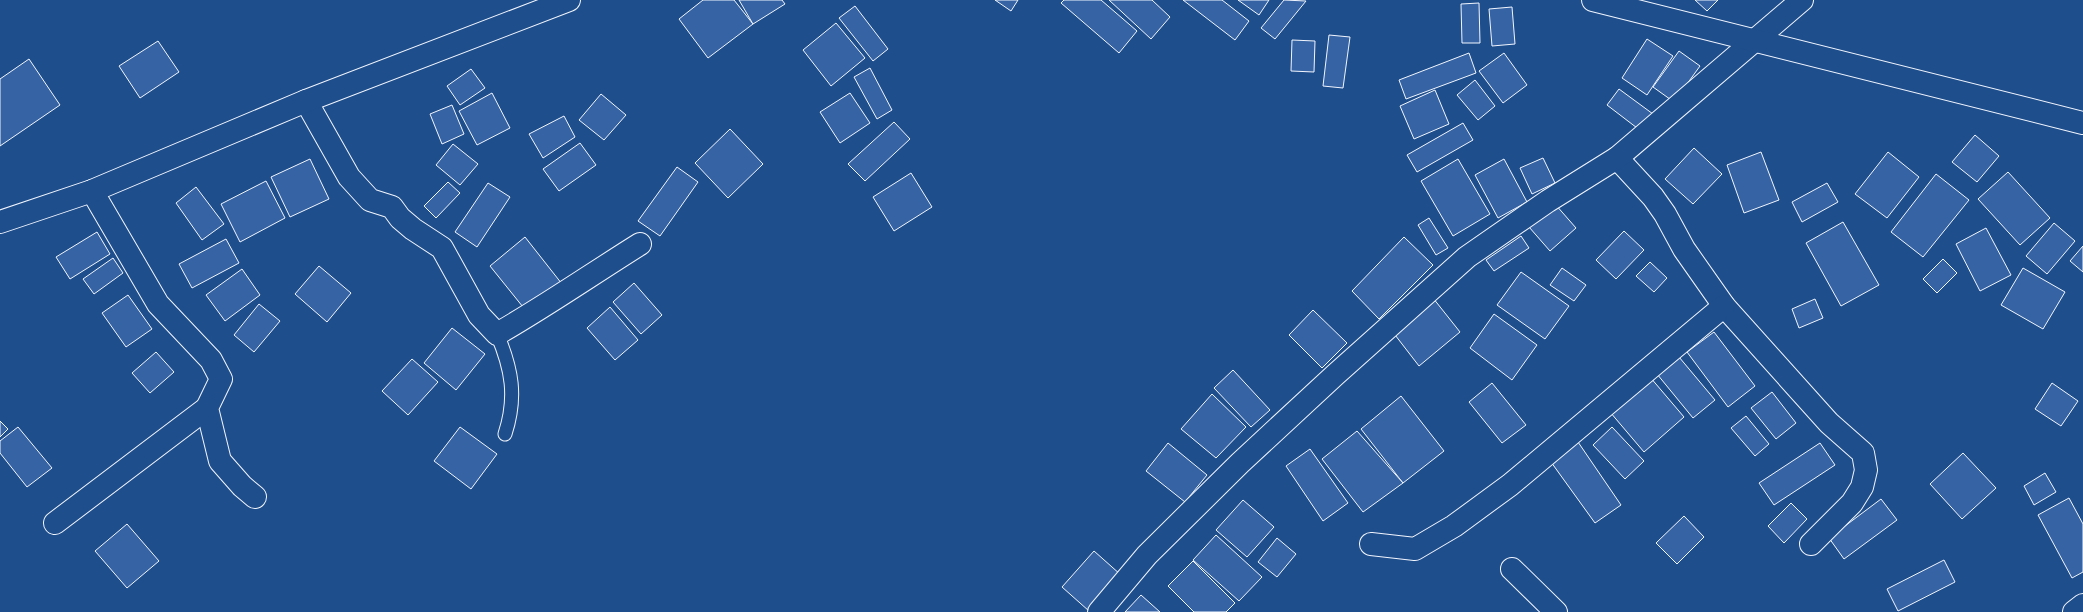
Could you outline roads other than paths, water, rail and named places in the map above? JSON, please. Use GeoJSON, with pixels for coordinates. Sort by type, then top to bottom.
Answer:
{"type":"FeatureCollection","features":[{"type":"Feature","properties":{"kind":"street"},"geometry":{"type":"LineString","coordinates":[[0,222],[92,191],[306,101],[569,0]]}},
{"type":"Feature","properties":{"kind":"street"},"geometry":{"type":"LineString","coordinates":[[1593,0],[1754,42],[2083,124]]}},
{"type":"Feature","properties":{"kind":"street"},"geometry":{"type":"LineString","coordinates":[[1099,612],[1147,555],[1240,464],[1335,375],[1467,257],[1548,201],[1617,158],[1802,0]]}},
{"type":"Feature","properties":{"kind":"street"},"geometry":{"type":"LineString","coordinates":[[306,101],[349,177],[370,200],[392,207],[400,218],[413,229],[442,248],[479,315],[497,334],[539,310],[582,280],[640,244]]}},
{"type":"Feature","properties":{"kind":"street"},"geometry":{"type":"LineString","coordinates":[[1617,158],[1653,197],[1665,214],[1684,249],[1724,306],[1829,423],[1863,453],[1866,470],[1862,487],[1852,503],[1811,544]]}},
{"type":"Feature","properties":{"kind":"street"},"geometry":{"type":"LineString","coordinates":[[55,523],[207,408],[221,379],[211,360],[158,304],[92,191]]}},
{"type":"Feature","properties":{"kind":"street"},"geometry":{"type":"LineString","coordinates":[[1371,544],[1415,549],[1454,526],[1510,485],[1724,306]]}},
{"type":"Feature","properties":{"kind":"street"},"geometry":{"type":"LineString","coordinates":[[207,408],[220,461],[242,486],[255,497]]}},
{"type":"Feature","properties":{"kind":"street"},"geometry":{"type":"LineString","coordinates":[[1512,568],[1556,612]]}},
{"type":"Feature","properties":{"kind":"street"},"geometry":{"type":"LineString","coordinates":[[2074,612],[2083,605]]}},
{"type":"Feature","properties":{"kind":"lane"},"geometry":{"type":"LineString","coordinates":[[497,334],[508,360],[511,386],[512,405],[505,434]]}}]}
